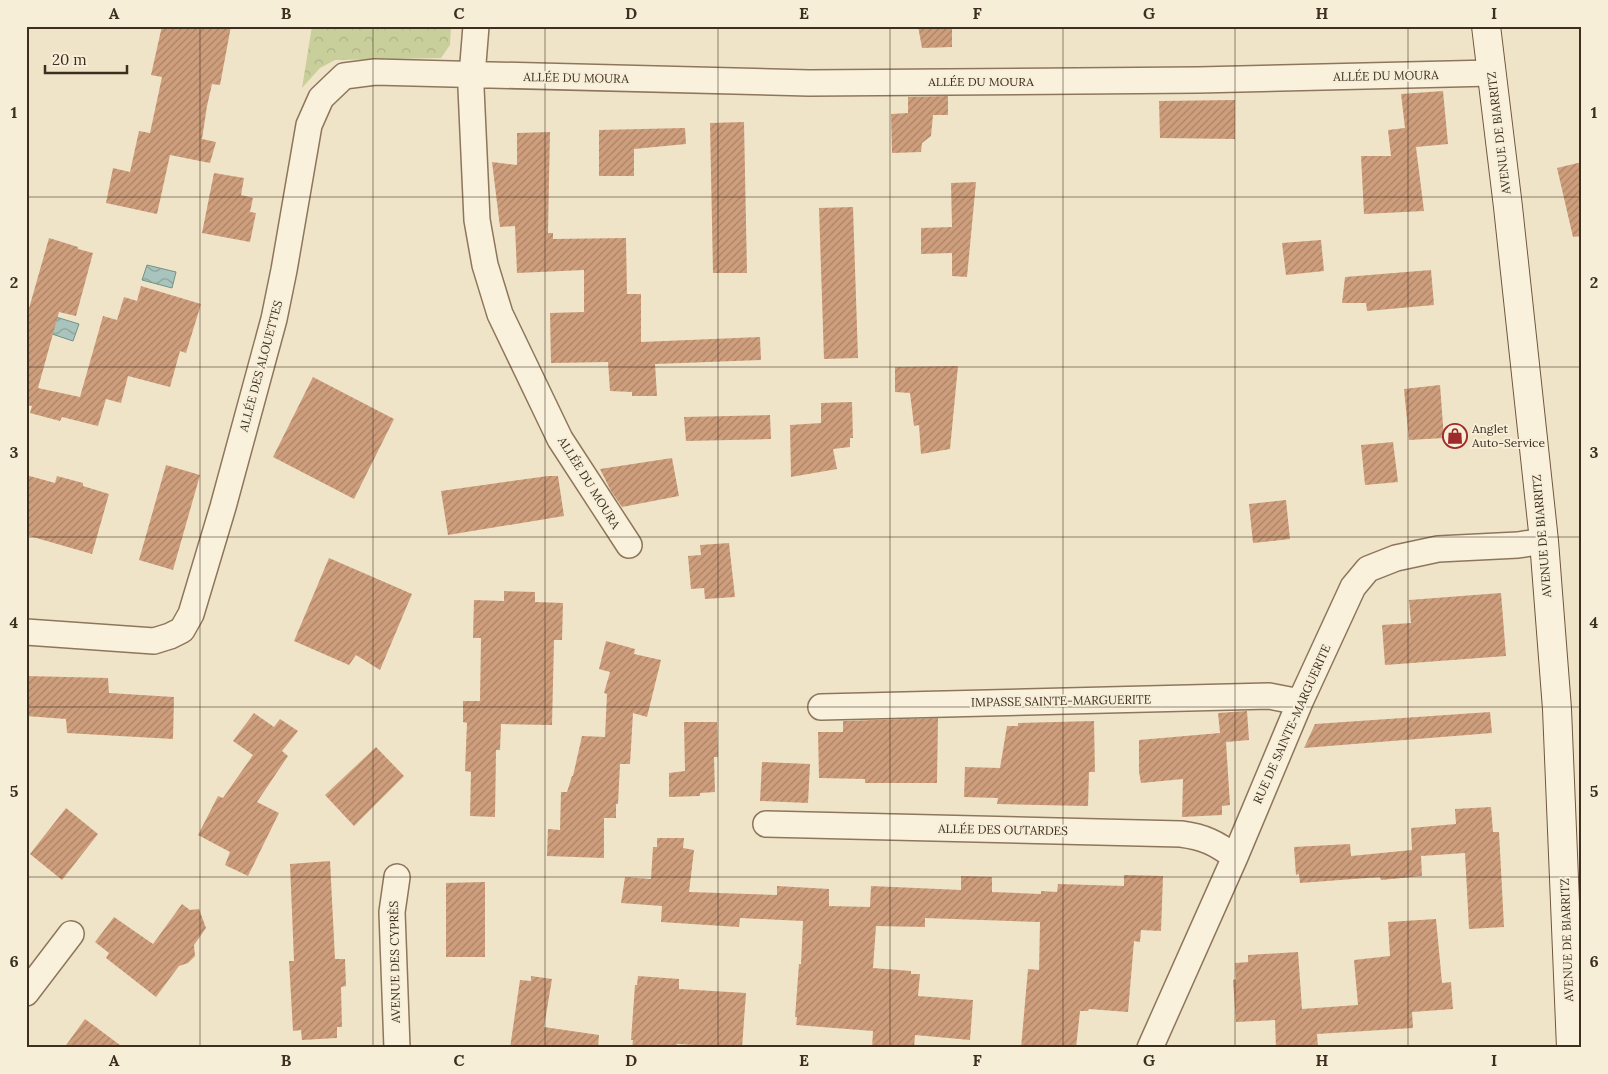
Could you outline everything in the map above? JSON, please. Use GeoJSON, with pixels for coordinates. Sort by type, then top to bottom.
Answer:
{"type":"FeatureCollection","features":[{"type":"Feature","properties":{"kind":"main road","name":"AVENUE DE BIARRITZ"},"geometry":{"type":"LineString","coordinates":[[1486,26],[1508,207],[1544,541],[1575,988],[1571,1048]]}},
{"type":"Feature","properties":{"kind":"street","name":"ALLÉE DU MOURA"},"geometry":{"type":"LineString","coordinates":[[476,26],[471,75],[477,220],[486,265],[500,314],[560,439],[629,545]]}},
{"type":"Feature","properties":{"kind":"street","name":"ALLÉE DES ALOUETTES"},"geometry":{"type":"LineString","coordinates":[[26,632],[154,641],[182,630],[192,614],[274,319],[309,125],[321,98],[344,76],[375,72],[471,75]]}},
{"type":"Feature","properties":{"kind":"street","name":"ALLÉE DU MOURA"},"geometry":{"type":"LineString","coordinates":[[471,75],[819,83],[1198,80],[1492,73]]}},
{"type":"Feature","properties":{"kind":"street","name":"RUE DE SAINTE-MARGUERITE"},"geometry":{"type":"LineString","coordinates":[[1150,1048],[1300,702],[1353,587],[1368,569],[1396,558],[1438,549],[1518,545],[1544,541]]}},
{"type":"Feature","properties":{"kind":"street","name":"IMPASSE SAINTE-MARGUERITE"},"geometry":{"type":"LineString","coordinates":[[821,707],[1269,696],[1300,702]]}},
{"type":"Feature","properties":{"kind":"street","name":"ALLÉE DES OUTARDES"},"geometry":{"type":"LineString","coordinates":[[766,824],[1181,834],[1198,836],[1221,846],[1234,857]]}},
{"type":"Feature","properties":{"kind":"street","name":"AVENUE DES CYPRÈS"},"geometry":{"type":"LineString","coordinates":[[397,877],[392,912],[397,1048]]}},
{"type":"Feature","properties":{"kind":"street"},"geometry":{"type":"LineString","coordinates":[[26,993],[71,934]]}},
{"type":"Feature","properties":{"kind":"green space"},"geometry":{"type":"Polygon","coordinates":[[[312,26],[451,26],[450,45],[441,58],[335,60],[320,68],[302,88],[312,26]]]}},
{"type":"Feature","properties":{"kind":"water"},"geometry":{"type":"Polygon","coordinates":[[[147,265],[176,272],[172,288],[142,280],[147,265]]]}},
{"type":"Feature","properties":{"kind":"water"},"geometry":{"type":"Polygon","coordinates":[[[46,314],[79,324],[73,341],[40,330],[46,314]]]}},
{"type":"Feature","properties":{"kind":"building"},"geometry":{"type":"Polygon","coordinates":[[[162,26],[231,26],[220,85],[212,84],[207,106],[202,139],[216,142],[210,163],[170,155],[157,214],[106,203],[113,168],[130,172],[139,131],[150,133],[162,77],[151,75],[162,26]]]}},
{"type":"Feature","properties":{"kind":"building"},"geometry":{"type":"Polygon","coordinates":[[[918,26],[952,26],[952,47],[922,48],[918,26]]]}},
{"type":"Feature","properties":{"kind":"building"},"geometry":{"type":"Polygon","coordinates":[[[1443,91],[1448,144],[1416,147],[1424,211],[1364,214],[1361,156],[1391,156],[1388,130],[1405,128],[1401,94],[1443,91]]]}},
{"type":"Feature","properties":{"kind":"building"},"geometry":{"type":"Polygon","coordinates":[[[948,96],[948,115],[933,115],[931,136],[922,143],[921,152],[892,153],[891,114],[908,113],[908,97],[948,96]]]}},
{"type":"Feature","properties":{"kind":"building"},"geometry":{"type":"Polygon","coordinates":[[[1235,100],[1235,139],[1160,138],[1159,101],[1235,100]]]}},
{"type":"Feature","properties":{"kind":"building"},"geometry":{"type":"Polygon","coordinates":[[[744,122],[747,273],[713,273],[710,123],[744,122]]]}},
{"type":"Feature","properties":{"kind":"building"},"geometry":{"type":"Polygon","coordinates":[[[685,128],[686,144],[634,149],[634,176],[599,176],[599,130],[685,128]]]}},
{"type":"Feature","properties":{"kind":"building"},"geometry":{"type":"Polygon","coordinates":[[[550,132],[548,233],[553,233],[553,239],[626,238],[627,294],[641,294],[641,342],[760,337],[761,360],[655,364],[657,396],[632,396],[632,392],[610,391],[608,362],[551,363],[550,313],[584,312],[584,270],[517,273],[515,226],[500,227],[492,162],[517,165],[517,133],[550,132]]]}},
{"type":"Feature","properties":{"kind":"building"},"geometry":{"type":"Polygon","coordinates":[[[1582,162],[1582,236],[1573,237],[1557,168],[1582,162]]]}},
{"type":"Feature","properties":{"kind":"building"},"geometry":{"type":"Polygon","coordinates":[[[214,173],[244,178],[241,195],[253,198],[250,212],[256,213],[250,242],[202,233],[214,173]]]}},
{"type":"Feature","properties":{"kind":"building"},"geometry":{"type":"Polygon","coordinates":[[[976,182],[967,277],[952,276],[952,253],[921,254],[921,228],[952,227],[951,183],[976,182]]]}},
{"type":"Feature","properties":{"kind":"building"},"geometry":{"type":"Polygon","coordinates":[[[853,207],[858,358],[824,359],[819,208],[853,207]]]}},
{"type":"Feature","properties":{"kind":"building"},"geometry":{"type":"Polygon","coordinates":[[[49,238],[93,253],[76,316],[59,312],[38,388],[80,397],[103,316],[117,320],[124,297],[137,301],[141,286],[201,304],[186,353],[180,351],[170,387],[128,376],[121,403],[106,399],[98,426],[62,417],[60,421],[30,413],[32,406],[26,405],[26,319],[49,238]]]}},
{"type":"Feature","properties":{"kind":"building"},"geometry":{"type":"Polygon","coordinates":[[[1321,240],[1324,271],[1286,275],[1282,243],[1321,240]]]}},
{"type":"Feature","properties":{"kind":"building"},"geometry":{"type":"Polygon","coordinates":[[[1431,270],[1434,305],[1367,311],[1366,303],[1342,303],[1345,277],[1431,270]]]}},
{"type":"Feature","properties":{"kind":"building"},"geometry":{"type":"Polygon","coordinates":[[[958,366],[950,449],[921,454],[919,425],[914,426],[910,393],[895,392],[895,367],[958,366]]]}},
{"type":"Feature","properties":{"kind":"building"},"geometry":{"type":"Polygon","coordinates":[[[313,377],[394,419],[354,499],[273,457],[313,377]]]}},
{"type":"Feature","properties":{"kind":"building"},"geometry":{"type":"Polygon","coordinates":[[[1440,385],[1444,438],[1409,440],[1404,389],[1440,385]]]}},
{"type":"Feature","properties":{"kind":"building"},"geometry":{"type":"Polygon","coordinates":[[[852,402],[853,438],[850,438],[850,447],[833,449],[837,469],[791,477],[790,425],[821,423],[821,403],[852,402]]]}},
{"type":"Feature","properties":{"kind":"building"},"geometry":{"type":"Polygon","coordinates":[[[770,415],[771,439],[686,441],[684,417],[770,415]]]}},
{"type":"Feature","properties":{"kind":"building"},"geometry":{"type":"Polygon","coordinates":[[[1393,442],[1398,482],[1365,485],[1361,445],[1393,442]]]}},
{"type":"Feature","properties":{"kind":"building"},"geometry":{"type":"Polygon","coordinates":[[[672,458],[679,496],[622,507],[611,491],[600,469],[672,458]]]}},
{"type":"Feature","properties":{"kind":"building"},"geometry":{"type":"Polygon","coordinates":[[[166,465],[200,475],[173,570],[139,560],[166,465]]]}},
{"type":"Feature","properties":{"kind":"building"},"geometry":{"type":"Polygon","coordinates":[[[26,475],[55,483],[57,476],[83,483],[83,486],[109,494],[92,554],[26,535],[26,475]]]}},
{"type":"Feature","properties":{"kind":"building"},"geometry":{"type":"Polygon","coordinates":[[[558,476],[564,516],[448,535],[441,491],[558,476]]]}},
{"type":"Feature","properties":{"kind":"building"},"geometry":{"type":"Polygon","coordinates":[[[1286,500],[1290,539],[1253,543],[1249,504],[1286,500]]]}},
{"type":"Feature","properties":{"kind":"building"},"geometry":{"type":"Polygon","coordinates":[[[729,543],[735,597],[705,599],[704,588],[691,589],[688,556],[701,555],[700,545],[729,543]]]}},
{"type":"Feature","properties":{"kind":"building"},"geometry":{"type":"Polygon","coordinates":[[[329,558],[412,594],[380,670],[356,655],[349,665],[294,641],[329,558]]]}},
{"type":"Feature","properties":{"kind":"building"},"geometry":{"type":"Polygon","coordinates":[[[504,591],[535,592],[535,602],[563,603],[562,640],[554,640],[552,725],[501,724],[500,750],[496,750],[495,817],[470,816],[471,772],[465,771],[467,723],[463,722],[463,701],[480,701],[481,638],[473,638],[474,600],[504,601],[504,591]]]}},
{"type":"Feature","properties":{"kind":"building"},"geometry":{"type":"Polygon","coordinates":[[[1501,593],[1506,656],[1385,665],[1382,625],[1411,623],[1409,600],[1501,593]]]}},
{"type":"Feature","properties":{"kind":"building"},"geometry":{"type":"Polygon","coordinates":[[[606,641],[635,649],[634,654],[661,660],[647,717],[633,713],[630,764],[620,764],[616,818],[604,818],[604,858],[547,856],[548,829],[560,830],[561,792],[567,792],[573,776],[582,736],[605,737],[607,694],[604,693],[610,672],[599,669],[606,641]]]}},
{"type":"Feature","properties":{"kind":"building"},"geometry":{"type":"Polygon","coordinates":[[[26,676],[108,678],[109,693],[174,697],[173,739],[67,733],[66,719],[26,716],[26,676]]]}},
{"type":"Feature","properties":{"kind":"building"},"geometry":{"type":"Polygon","coordinates":[[[1247,711],[1249,740],[1226,742],[1230,805],[1222,806],[1222,815],[1182,817],[1183,779],[1141,783],[1139,740],[1220,733],[1218,713],[1247,711]]]}},
{"type":"Feature","properties":{"kind":"building"},"geometry":{"type":"Polygon","coordinates":[[[1490,712],[1492,733],[1304,748],[1315,724],[1490,712]]]}},
{"type":"Feature","properties":{"kind":"building"},"geometry":{"type":"Polygon","coordinates":[[[254,713],[274,727],[280,719],[298,731],[282,751],[288,756],[257,802],[279,813],[248,876],[225,865],[230,852],[198,835],[218,796],[223,798],[253,755],[233,741],[254,713]]]}},
{"type":"Feature","properties":{"kind":"building"},"geometry":{"type":"Polygon","coordinates":[[[938,718],[937,783],[865,783],[865,779],[819,778],[818,732],[843,732],[843,721],[938,718]]]}},
{"type":"Feature","properties":{"kind":"building"},"geometry":{"type":"Polygon","coordinates":[[[1094,721],[1095,772],[1089,772],[1088,806],[997,804],[998,798],[964,797],[965,767],[1000,768],[1007,726],[1018,726],[1018,723],[1094,721]]]}},
{"type":"Feature","properties":{"kind":"building"},"geometry":{"type":"Polygon","coordinates":[[[684,722],[717,722],[718,757],[714,757],[715,792],[700,793],[700,796],[669,797],[669,773],[685,771],[684,722]]]}},
{"type":"Feature","properties":{"kind":"building"},"geometry":{"type":"Polygon","coordinates":[[[376,747],[404,776],[354,826],[325,795],[376,747]]]}},
{"type":"Feature","properties":{"kind":"building"},"geometry":{"type":"Polygon","coordinates":[[[762,762],[810,764],[808,803],[760,801],[762,762]]]}},
{"type":"Feature","properties":{"kind":"building"},"geometry":{"type":"Polygon","coordinates":[[[1491,807],[1493,832],[1499,832],[1504,927],[1469,929],[1465,853],[1421,856],[1422,876],[1381,880],[1380,877],[1300,883],[1299,874],[1296,875],[1294,847],[1350,844],[1351,856],[1412,850],[1411,828],[1456,824],[1455,809],[1491,807]]]}},
{"type":"Feature","properties":{"kind":"building"},"geometry":{"type":"Polygon","coordinates":[[[66,808],[98,834],[62,880],[30,854],[66,808]]]}},
{"type":"Feature","properties":{"kind":"building"},"geometry":{"type":"Polygon","coordinates":[[[657,838],[684,838],[683,848],[694,850],[689,892],[777,895],[777,886],[829,889],[829,906],[870,907],[871,886],[961,890],[961,876],[992,877],[992,892],[1041,894],[1041,891],[1057,892],[1058,884],[1124,886],[1124,875],[1163,876],[1161,931],[1141,930],[1140,942],[1134,941],[1128,1012],[1089,1009],[1088,1011],[1080,1011],[1076,1048],[1021,1048],[1028,969],[1039,970],[1040,922],[925,918],[925,927],[876,926],[873,968],[911,971],[911,974],[920,974],[918,996],[973,1000],[970,1040],[915,1035],[914,1048],[872,1048],[873,1031],[796,1025],[797,1017],[795,1017],[799,964],[801,964],[803,921],[740,918],[739,927],[661,922],[662,906],[621,903],[625,877],[651,879],[653,847],[657,847],[657,838]]]}},
{"type":"Feature","properties":{"kind":"building"},"geometry":{"type":"Polygon","coordinates":[[[330,861],[335,959],[345,959],[346,986],[341,987],[342,1027],[337,1027],[337,1038],[302,1040],[301,1030],[293,1031],[289,961],[294,961],[290,864],[330,861]]]}},
{"type":"Feature","properties":{"kind":"building"},"geometry":{"type":"Polygon","coordinates":[[[485,882],[485,957],[446,957],[446,883],[485,882]]]}},
{"type":"Feature","properties":{"kind":"building"},"geometry":{"type":"Polygon","coordinates":[[[182,904],[190,910],[199,909],[206,928],[194,945],[195,956],[188,963],[179,966],[156,997],[106,958],[109,953],[95,942],[114,917],[153,944],[182,904]]]}},
{"type":"Feature","properties":{"kind":"building"},"geometry":{"type":"Polygon","coordinates":[[[1436,919],[1442,983],[1451,982],[1453,1009],[1412,1012],[1413,1028],[1317,1034],[1318,1048],[1276,1048],[1275,1020],[1236,1022],[1233,980],[1236,979],[1235,963],[1248,962],[1248,955],[1298,952],[1302,1009],[1358,1005],[1354,960],[1390,956],[1388,922],[1436,919]]]}},
{"type":"Feature","properties":{"kind":"building"},"geometry":{"type":"Polygon","coordinates":[[[531,976],[552,979],[544,1027],[599,1035],[598,1048],[510,1048],[520,980],[531,981],[531,976]]]}},
{"type":"Feature","properties":{"kind":"building"},"geometry":{"type":"Polygon","coordinates":[[[638,976],[679,979],[679,989],[746,993],[742,1048],[677,1044],[676,1048],[632,1048],[635,985],[637,985],[638,976]]]}},
{"type":"Feature","properties":{"kind":"building"},"geometry":{"type":"Polygon","coordinates":[[[85,1019],[124,1048],[64,1048],[85,1019]]]}},
{"type":"Feature","properties":{"kind":"place","name":"Anglet Auto-Service"},"geometry":{"type":"Point","coordinates":[1455,436]}}]}
